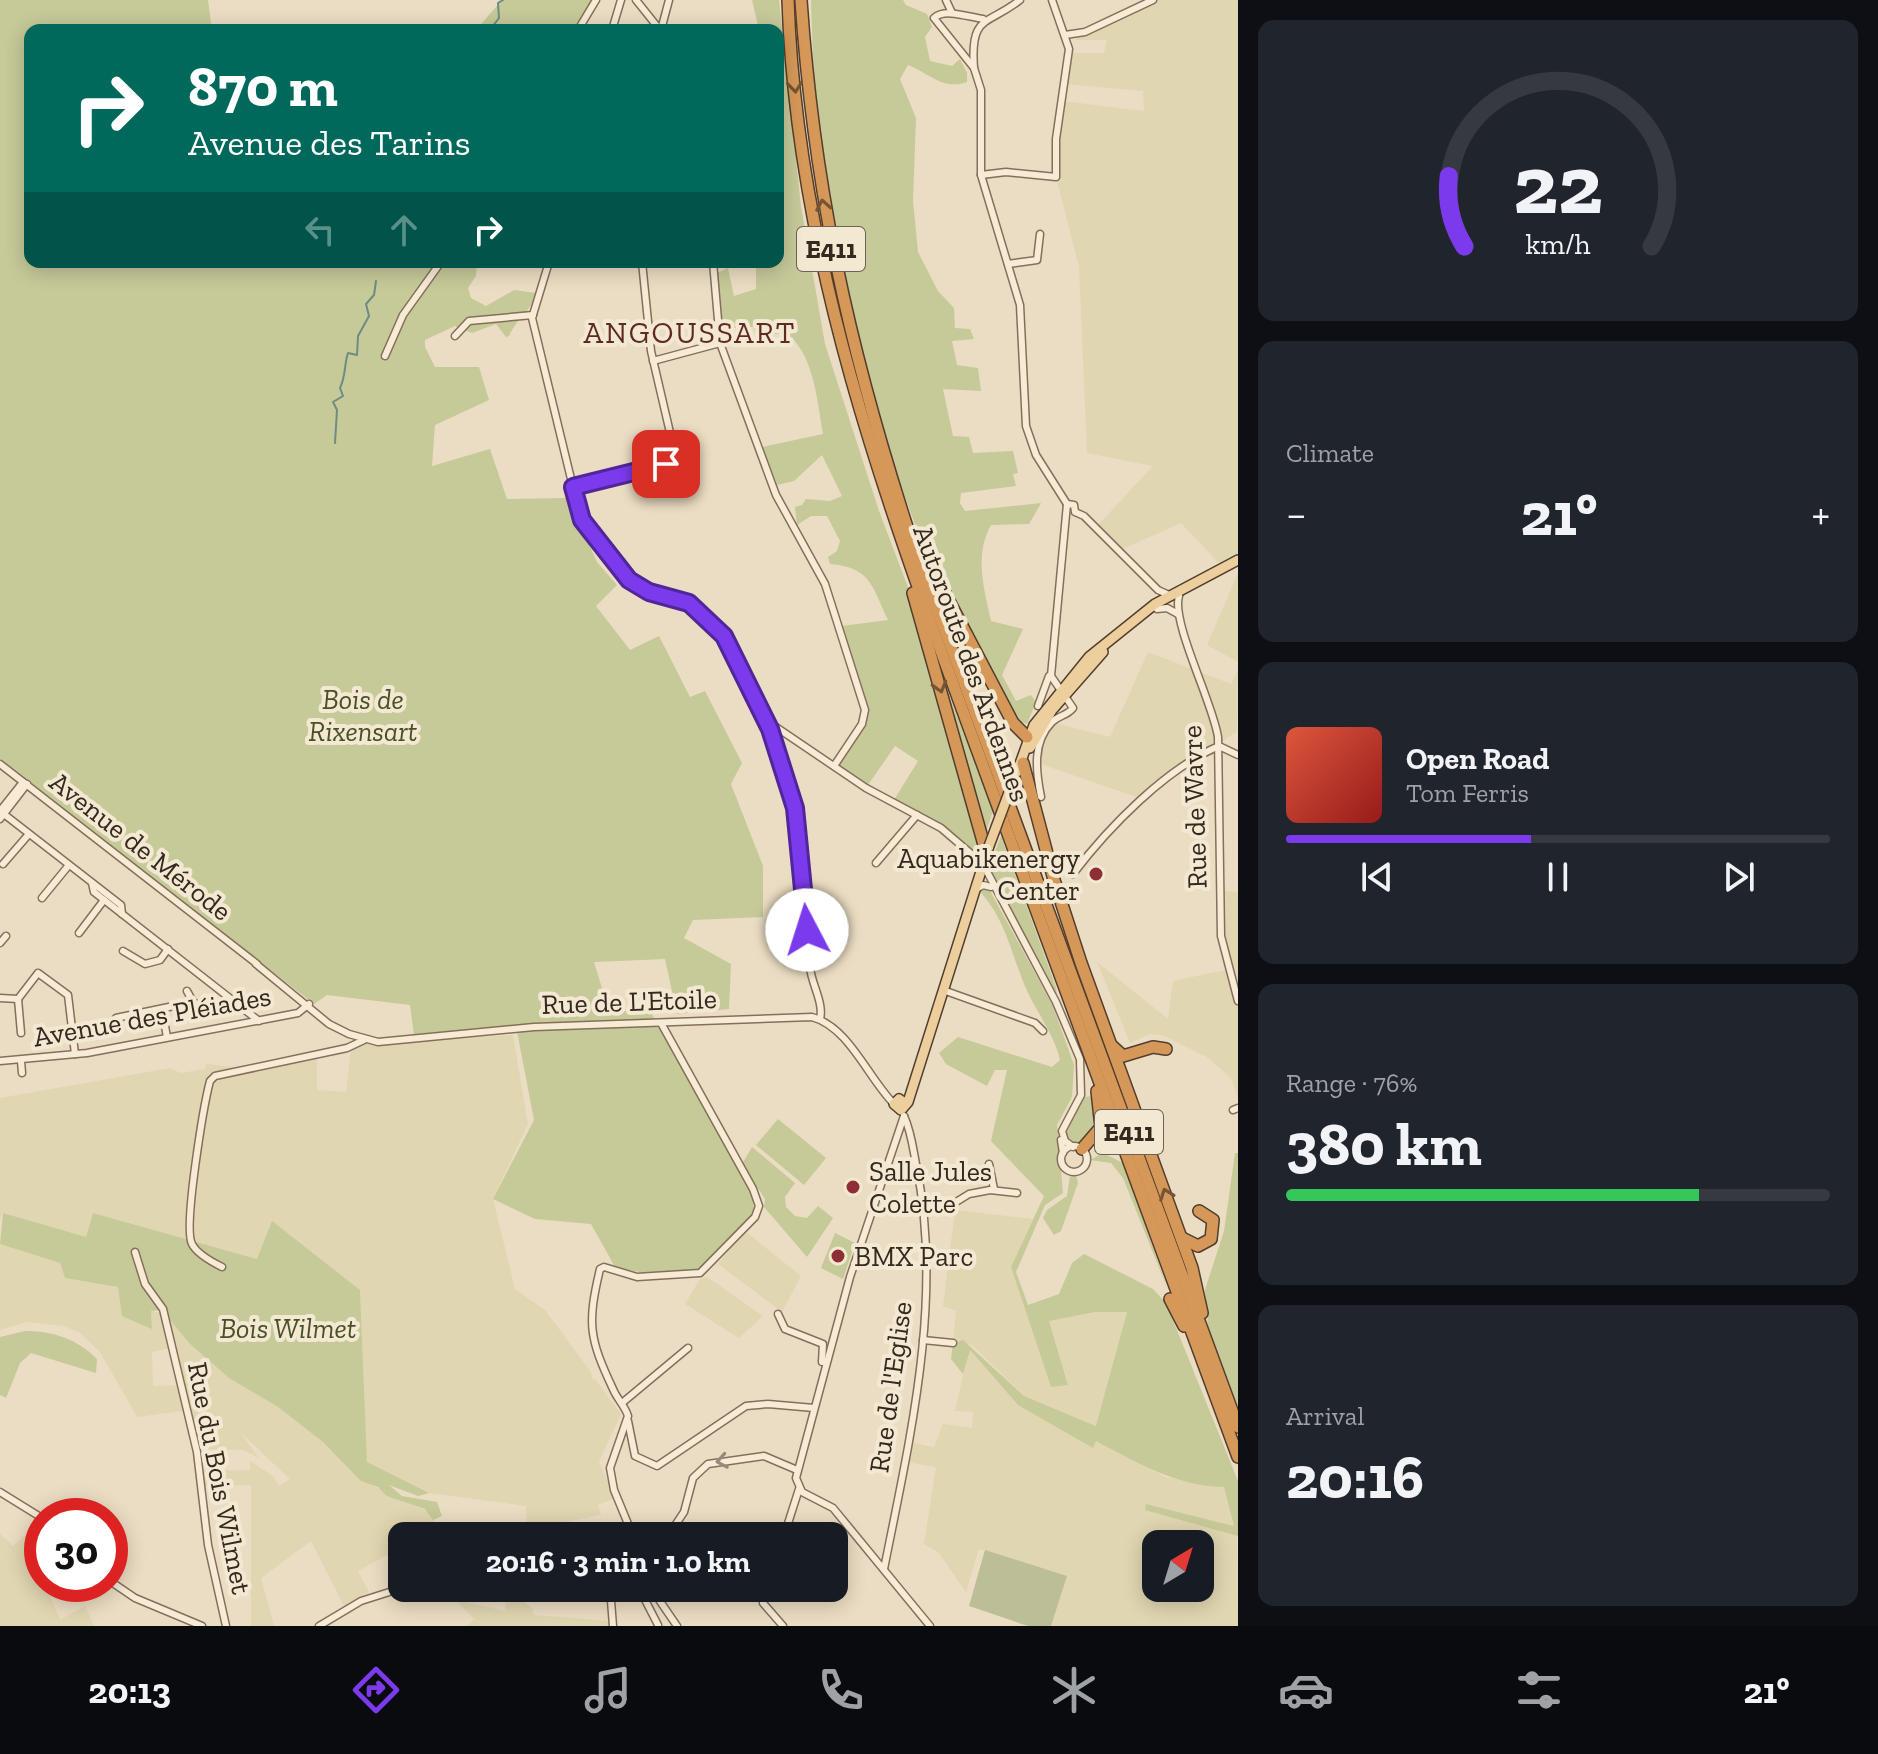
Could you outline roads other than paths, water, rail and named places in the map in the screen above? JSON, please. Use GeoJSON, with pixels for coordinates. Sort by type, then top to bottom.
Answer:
{"type":"FeatureCollection","features":[{"type":"Feature","properties":{"kind":"highway","name":"Autoroute des Ardennes"},"geometry":{"type":"LineString","coordinates":[[788,0],[803,151],[829,294],[862,422],[1094,1068],[1200,1340],[1238,1427]]}},
{"type":"Feature","properties":{"kind":"highway","name":"Autoroute des Ardennes"},"geometry":{"type":"LineString","coordinates":[[801,0],[814,149],[832,252],[862,380],[907,527],[1053,925],[1200,1340],[1238,1457]]}},
{"type":"Feature","properties":{"kind":"highway"},"geometry":{"type":"LineString","coordinates":[[907,527],[917,536],[945,599],[1016,728],[1027,737]]}},
{"type":"Feature","properties":{"kind":"highway"},"geometry":{"type":"LineString","coordinates":[[908,557],[909,578],[985,859]]}},
{"type":"Feature","properties":{"kind":"highway"},"geometry":{"type":"LineString","coordinates":[[1016,728],[1034,725]]}},
{"type":"Feature","properties":{"kind":"highway"},"geometry":{"type":"LineString","coordinates":[[1020,775],[1105,1030],[1182,1238],[1199,1294],[1200,1340]]}},
{"type":"Feature","properties":{"kind":"highway"},"geometry":{"type":"LineString","coordinates":[[1053,925],[1063,934],[1105,1030]]}},
{"type":"Feature","properties":{"kind":"highway"},"geometry":{"type":"LineString","coordinates":[[1110,1044],[1123,1056],[1153,1047],[1166,1049]]}},
{"type":"Feature","properties":{"kind":"highway"},"geometry":{"type":"LineString","coordinates":[[1078,1148],[1101,1127],[1092,1077],[1094,1068]]}},
{"type":"Feature","properties":{"kind":"highway"},"geometry":{"type":"LineString","coordinates":[[1182,1238],[1198,1246],[1211,1239],[1213,1220],[1199,1211]]}},
{"type":"Feature","properties":{"kind":"highway"},"geometry":{"type":"LineString","coordinates":[[1170,1299],[1200,1340]]}},
{"type":"Feature","properties":{"kind":"main road"},"geometry":{"type":"LineString","coordinates":[[1020,775],[1027,737],[1034,725],[1100,647],[1156,606],[1238,563]]}},
{"type":"Feature","properties":{"kind":"main road"},"geometry":{"type":"LineString","coordinates":[[899,1107],[910,1091],[985,859],[1038,731],[1062,692]]}},
{"type":"Feature","properties":{"kind":"street"},"geometry":{"type":"LineString","coordinates":[[582,24],[596,0]]}},
{"type":"Feature","properties":{"kind":"street"},"geometry":{"type":"LineString","coordinates":[[614,24],[621,0]]}},
{"type":"Feature","properties":{"kind":"street"},"geometry":{"type":"LineString","coordinates":[[636,0],[656,24]]}},
{"type":"Feature","properties":{"kind":"street"},"geometry":{"type":"LineString","coordinates":[[663,24],[669,0]]}},
{"type":"Feature","properties":{"kind":"street"},"geometry":{"type":"LineString","coordinates":[[946,0],[952,13]]}},
{"type":"Feature","properties":{"kind":"street"},"geometry":{"type":"LineString","coordinates":[[974,68],[934,21],[937,15],[952,13],[960,17],[983,19],[1020,0]]}},
{"type":"Feature","properties":{"kind":"street"},"geometry":{"type":"LineString","coordinates":[[981,175],[1006,172],[1055,178],[1056,139],[1069,56],[1052,0]]}},
{"type":"Feature","properties":{"kind":"street"},"geometry":{"type":"LineString","coordinates":[[1065,35],[1085,32],[1153,0]]}},
{"type":"Feature","properties":{"kind":"street"},"geometry":{"type":"LineString","coordinates":[[983,19],[975,39],[974,68],[982,97],[981,175],[1022,316],[1026,426],[1036,455],[1067,504],[1064,509],[1084,516],[1158,590],[1173,597]]}},
{"type":"Feature","properties":{"kind":"street"},"geometry":{"type":"LineString","coordinates":[[1008,264],[1037,260],[1040,234]]}},
{"type":"Feature","properties":{"kind":"street"},"geometry":{"type":"LineString","coordinates":[[385,356],[403,315],[437,268]]}},
{"type":"Feature","properties":{"kind":"street"},"geometry":{"type":"LineString","coordinates":[[547,268],[533,315],[582,520],[629,580],[649,592],[689,603],[721,632],[766,721],[795,808],[810,975],[822,1007],[820,1019],[839,1032],[899,1107],[797,1470],[799,1489],[788,1522]]}},
{"type":"Feature","properties":{"kind":"street"},"geometry":{"type":"LineString","coordinates":[[573,487],[671,459],[675,446],[653,361],[643,268]]}},
{"type":"Feature","properties":{"kind":"street"},"geometry":{"type":"LineString","coordinates":[[714,268],[720,343],[776,495],[825,584],[865,710],[862,724],[834,766]]}},
{"type":"Feature","properties":{"kind":"street"},"geometry":{"type":"LineString","coordinates":[[455,336],[473,320],[533,315]]}},
{"type":"Feature","properties":{"kind":"street"},"geometry":{"type":"LineString","coordinates":[[653,361],[720,343]]}},
{"type":"Feature","properties":{"kind":"street"},"geometry":{"type":"LineString","coordinates":[[1038,706],[1051,672],[1072,513]]}},
{"type":"Feature","properties":{"kind":"street"},"geometry":{"type":"LineString","coordinates":[[1158,590],[1156,606],[1171,608],[1178,614]]}},
{"type":"Feature","properties":{"kind":"street","name":"Rue de Wavre"},"geometry":{"type":"LineString","coordinates":[[1173,597],[1212,710],[1219,746],[1221,936],[1238,1001]]}},
{"type":"Feature","properties":{"kind":"street"},"geometry":{"type":"LineString","coordinates":[[1041,797],[1037,753],[1050,723],[1073,708],[1052,680],[1051,672]]}},
{"type":"Feature","properties":{"kind":"street"},"geometry":{"type":"LineString","coordinates":[[766,721],[866,788],[917,815],[985,859],[999,897],[1065,1023],[1080,1059],[1083,1076],[1080,1099],[1062,1131],[1065,1141],[1078,1148],[1086,1164],[1076,1172],[1064,1167],[1059,1131],[1076,1098],[1079,1076],[1065,1023]]}},
{"type":"Feature","properties":{"kind":"street"},"geometry":{"type":"LineString","coordinates":[[1073,874],[1123,817],[1164,783],[1219,746],[1238,755]]}},
{"type":"Feature","properties":{"kind":"street","name":"Avenue de Mérode"},"geometry":{"type":"LineString","coordinates":[[0,764],[308,1006]]}},
{"type":"Feature","properties":{"kind":"street"},"geometry":{"type":"LineString","coordinates":[[25,783],[1,815],[121,905],[122,914]]}},
{"type":"Feature","properties":{"kind":"street"},"geometry":{"type":"LineString","coordinates":[[876,863],[917,815]]}},
{"type":"Feature","properties":{"kind":"street"},"geometry":{"type":"LineString","coordinates":[[3,864],[29,834]]}},
{"type":"Feature","properties":{"kind":"street"},"geometry":{"type":"LineString","coordinates":[[985,859],[991,887],[999,897]]}},
{"type":"Feature","properties":{"kind":"street"},"geometry":{"type":"LineString","coordinates":[[42,898],[69,865]]}},
{"type":"Feature","properties":{"kind":"street"},"geometry":{"type":"LineString","coordinates":[[92,883],[93,890],[104,900],[259,1021]]}},
{"type":"Feature","properties":{"kind":"street"},"geometry":{"type":"LineString","coordinates":[[975,890],[983,885],[991,887]]}},
{"type":"Feature","properties":{"kind":"street"},"geometry":{"type":"LineString","coordinates":[[79,933],[82,925],[104,900]]}},
{"type":"Feature","properties":{"kind":"street"},"geometry":{"type":"LineString","coordinates":[[0,943],[6,936]]}},
{"type":"Feature","properties":{"kind":"street"},"geometry":{"type":"LineString","coordinates":[[123,951],[145,964],[158,961],[168,949]]}},
{"type":"Feature","properties":{"kind":"street"},"geometry":{"type":"LineString","coordinates":[[21,1033],[18,999],[36,970],[68,995],[75,1054]]}},
{"type":"Feature","properties":{"kind":"street"},"geometry":{"type":"LineString","coordinates":[[943,990],[1035,1023],[1043,1031]]}},
{"type":"Feature","properties":{"kind":"street"},"geometry":{"type":"LineString","coordinates":[[187,991],[193,1002],[205,1009]]}},
{"type":"Feature","properties":{"kind":"street"},"geometry":{"type":"LineString","coordinates":[[0,998],[18,999]]}},
{"type":"Feature","properties":{"kind":"street"},"geometry":{"type":"LineString","coordinates":[[116,1018],[193,1002]]}},
{"type":"Feature","properties":{"kind":"street","name":"Rue de L'Etoile"},"geometry":{"type":"LineString","coordinates":[[308,1006],[338,1029],[364,1040],[389,1042],[534,1027],[800,1017],[820,1019]]}},
{"type":"Feature","properties":{"kind":"street","name":"Avenue des Pléiades"},"geometry":{"type":"LineString","coordinates":[[0,1061],[75,1054],[298,1013],[308,1006]]}},
{"type":"Feature","properties":{"kind":"street"},"geometry":{"type":"LineString","coordinates":[[240,1024],[245,1009]]}},
{"type":"Feature","properties":{"kind":"street"},"geometry":{"type":"LineString","coordinates":[[162,1010],[167,1037]]}},
{"type":"Feature","properties":{"kind":"street"},"geometry":{"type":"LineString","coordinates":[[661,1023],[753,1189],[759,1206],[755,1217],[700,1273],[637,1277],[601,1268],[591,1307],[591,1326],[611,1386],[622,1403],[635,1456],[657,1466],[746,1406],[768,1404],[814,1408]]}},
{"type":"Feature","properties":{"kind":"street"},"geometry":{"type":"LineString","coordinates":[[222,1267],[198,1251],[190,1240],[195,1173],[209,1084],[213,1077],[347,1048],[364,1040]]}},
{"type":"Feature","properties":{"kind":"street"},"geometry":{"type":"LineString","coordinates":[[21,1061],[22,1073]]}},
{"type":"Feature","properties":{"kind":"street","name":"Rue de l'Eglise"},"geometry":{"type":"LineString","coordinates":[[884,1569],[923,1340],[928,1232],[925,1204],[899,1107]]}},
{"type":"Feature","properties":{"kind":"street"},"geometry":{"type":"LineString","coordinates":[[1063,1153],[1078,1148]]}},
{"type":"Feature","properties":{"kind":"street"},"geometry":{"type":"LineString","coordinates":[[989,1164],[994,1189]]}},
{"type":"Feature","properties":{"kind":"street"},"geometry":{"type":"LineString","coordinates":[[925,1204],[948,1207],[972,1193],[994,1189],[1017,1193]]}},
{"type":"Feature","properties":{"kind":"street","name":"Rue du Bois Wilmet"},"geometry":{"type":"LineString","coordinates":[[135,1252],[144,1282],[164,1313],[199,1462],[208,1545],[226,1626]]}},
{"type":"Feature","properties":{"kind":"street"},"geometry":{"type":"LineString","coordinates":[[778,1314],[785,1329],[823,1344],[824,1370]]}},
{"type":"Feature","properties":{"kind":"street"},"geometry":{"type":"LineString","coordinates":[[923,1340],[953,1343]]}},
{"type":"Feature","properties":{"kind":"street"},"geometry":{"type":"LineString","coordinates":[[622,1403],[688,1348]]}},
{"type":"Feature","properties":{"kind":"street"},"geometry":{"type":"LineString","coordinates":[[627,1420],[610,1468],[614,1490],[627,1522]]}},
{"type":"Feature","properties":{"kind":"street"},"geometry":{"type":"LineString","coordinates":[[678,1522],[693,1478],[708,1464],[764,1456],[797,1470]]}},
{"type":"Feature","properties":{"kind":"street"},"geometry":{"type":"LineString","coordinates":[[799,1489],[833,1508],[930,1626]]}},
{"type":"Feature","properties":{"kind":"street"},"geometry":{"type":"LineString","coordinates":[[0,1492],[24,1507]]}},
{"type":"Feature","properties":{"kind":"street"},"geometry":{"type":"LineString","coordinates":[[128,1592],[156,1609],[202,1626]]}},
{"type":"Feature","properties":{"kind":"street"},"geometry":{"type":"LineString","coordinates":[[319,1626],[361,1601],[388,1592]]}},
{"type":"Feature","properties":{"kind":"street"},"geometry":{"type":"LineString","coordinates":[[611,1602],[613,1626]]}},
{"type":"Feature","properties":{"kind":"street"},"geometry":{"type":"LineString","coordinates":[[646,1602],[658,1625]]}},
{"type":"Feature","properties":{"kind":"street"},"geometry":{"type":"LineString","coordinates":[[661,1602],[677,1626]]}},
{"type":"Feature","properties":{"kind":"street"},"geometry":{"type":"LineString","coordinates":[[763,1602],[783,1626]]}},
{"type":"Feature","properties":{"kind":"waterway"},"geometry":{"type":"LineString","coordinates":[[494,24],[499,18],[498,3],[503,0]]}},
{"type":"Feature","properties":{"kind":"waterway"},"geometry":{"type":"LineString","coordinates":[[335,443],[337,410],[333,402],[343,396],[340,388],[348,353],[357,355],[358,336],[369,316],[366,304],[374,295],[376,281]]}},
{"type":"Feature","properties":{"kind":"place","name":"Aquabikenergy Center"},"geometry":{"type":"Point","coordinates":[1096,874]}},
{"type":"Feature","properties":{"kind":"place","name":"Salle Jules Colette"},"geometry":{"type":"Point","coordinates":[853,1187]}},
{"type":"Feature","properties":{"kind":"place","name":"BMX Parc"},"geometry":{"type":"Point","coordinates":[838,1256]}},
{"type":"Feature","properties":{"kind":"district","name":"ANGOUSSART"},"geometry":{"type":"Point","coordinates":[690,333]}},
{"type":"Feature","properties":{"kind":"park label","name":"Bois de Rixensart"},"geometry":{"type":"Point","coordinates":[363,715]}},
{"type":"Feature","properties":{"kind":"park label","name":"Bois Wilmet"},"geometry":{"type":"Point","coordinates":[288,1328]}}]}
